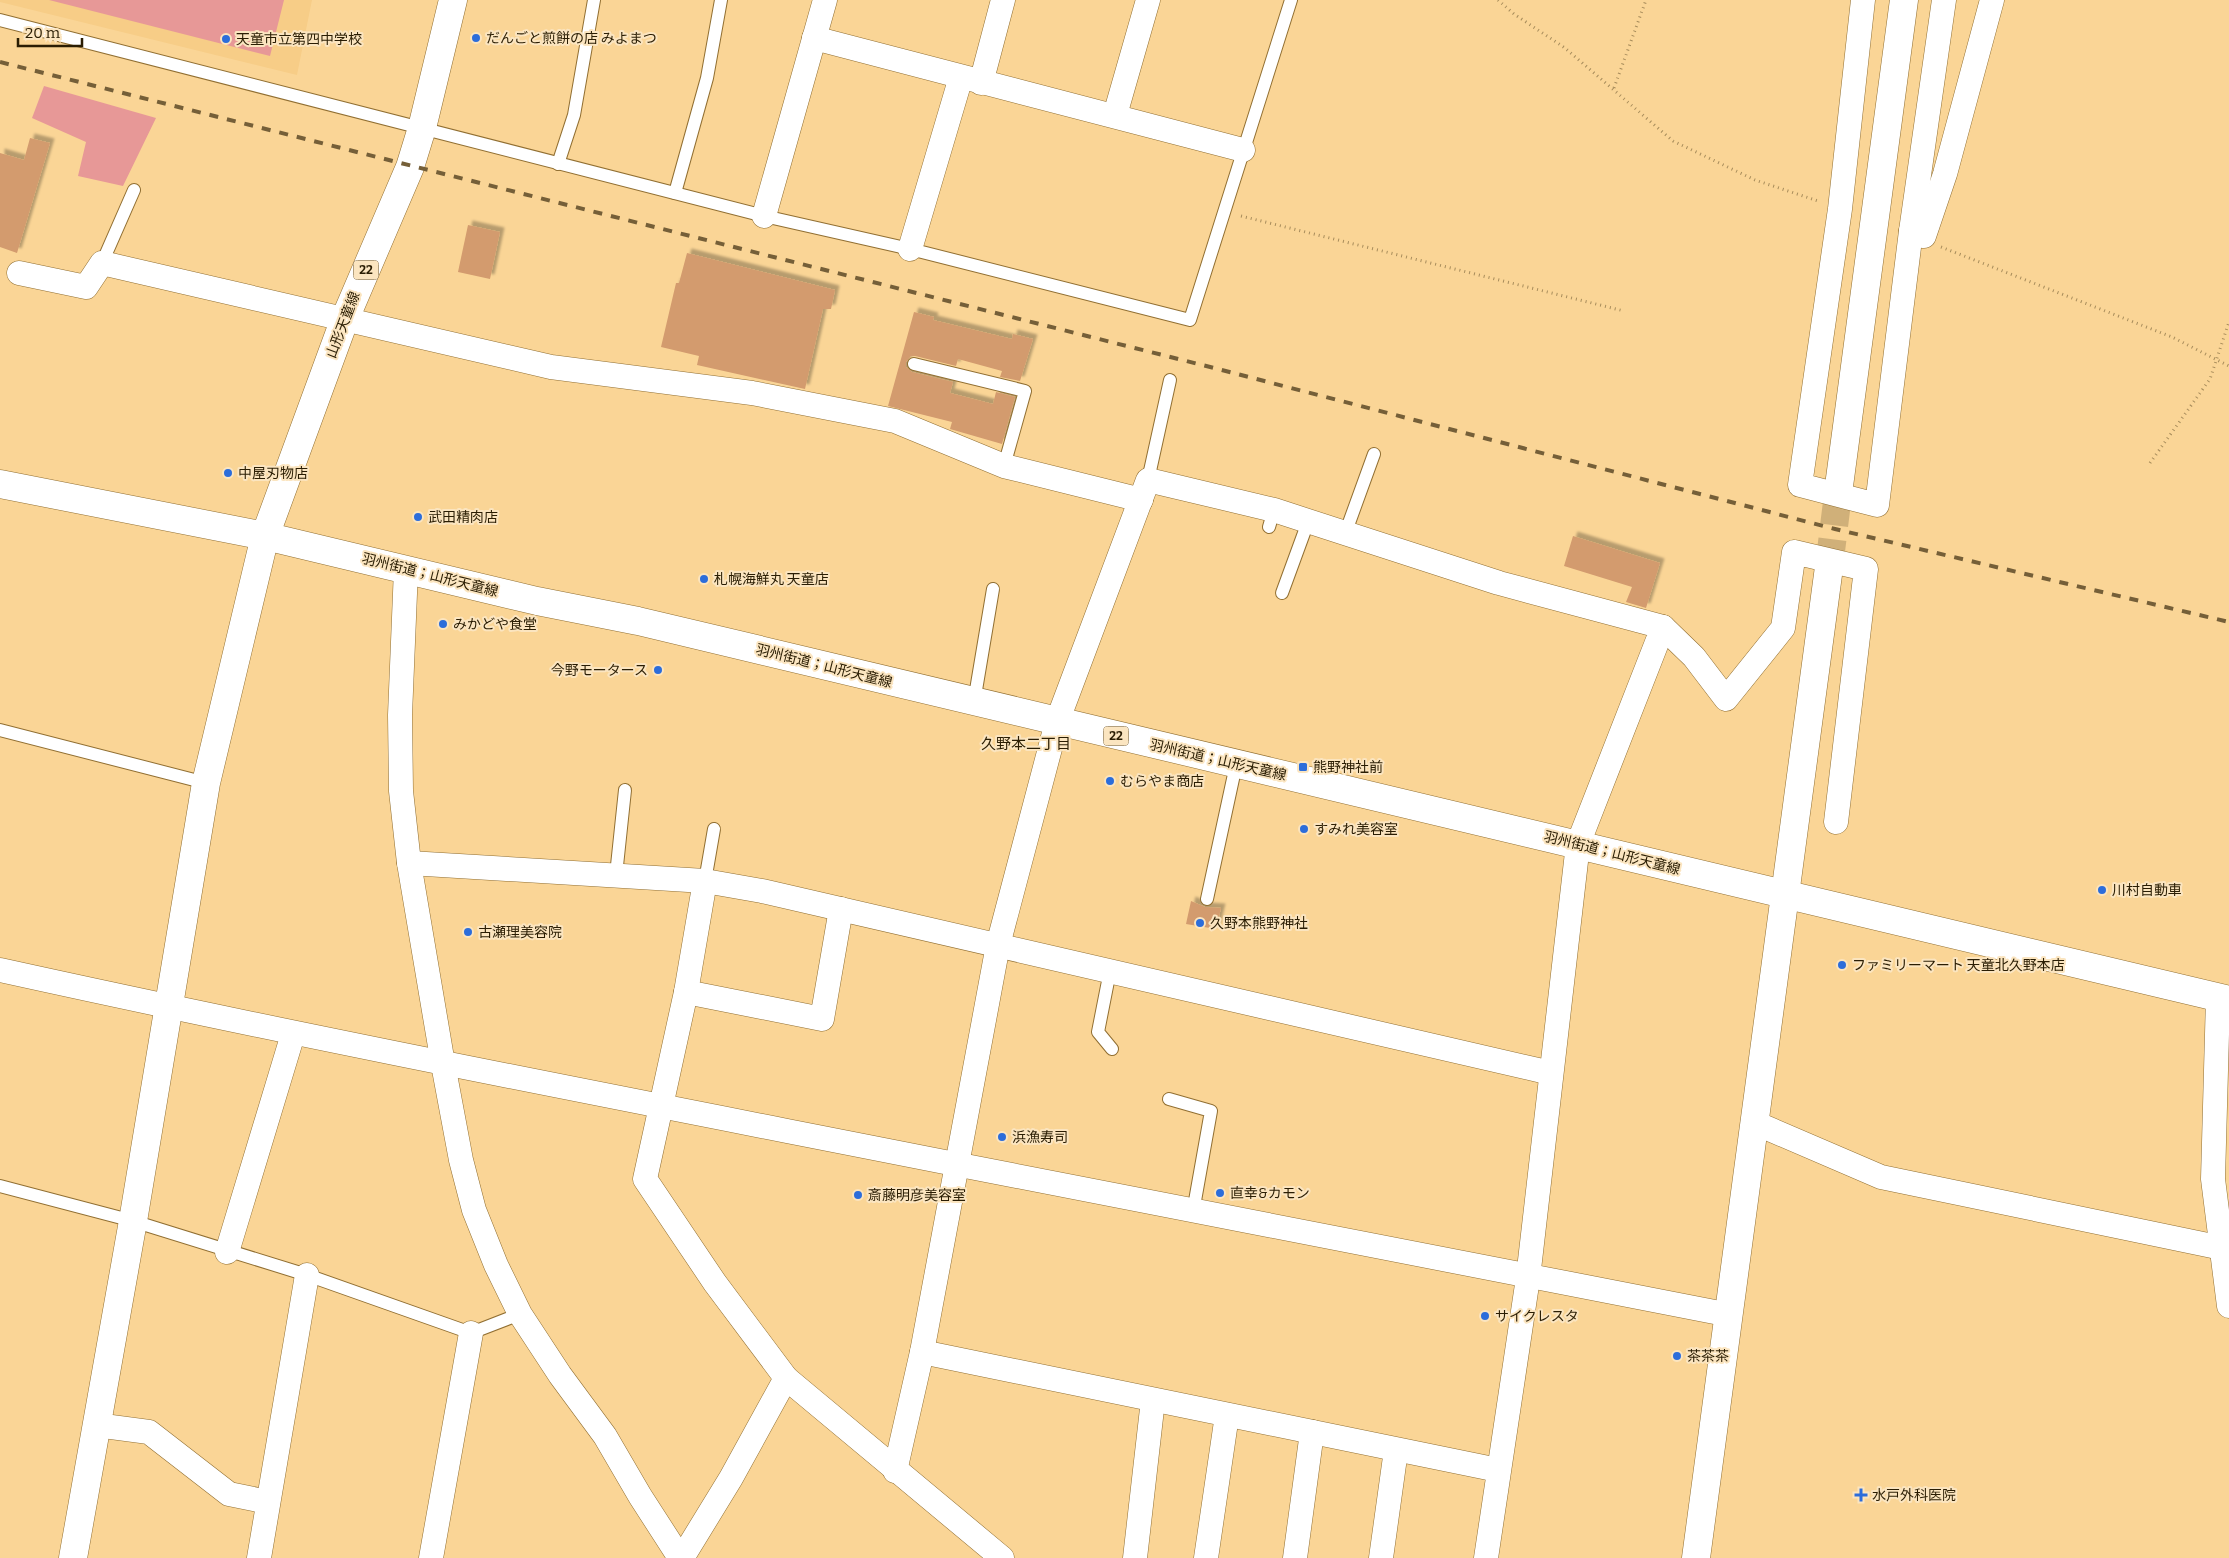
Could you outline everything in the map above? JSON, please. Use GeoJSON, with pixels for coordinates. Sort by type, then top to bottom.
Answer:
{"type":"FeatureCollection","features":[{"type":"Feature","properties":{"kind":"main road","name":"山形天童線"},"geometry":{"type":"LineString","coordinates":[[73,1558],[133,1221],[206,783],[265,536],[344,320],[410,167],[422,128],[453,0]]}},
{"type":"Feature","properties":{"kind":"main road"},"geometry":{"type":"LineString","coordinates":[[1839,486],[1904,0]]}},
{"type":"Feature","properties":{"kind":"main road","name":"羽州街道；山形天童線"},"geometry":{"type":"LineString","coordinates":[[0,484],[265,536],[537,601],[638,621],[1236,765],[1786,893],[2224,999]]}},
{"type":"Feature","properties":{"kind":"main road"},"geometry":{"type":"LineString","coordinates":[[1696,1558],[1730,1315],[1753,1122],[1786,893],[1829,567]]}},
{"type":"Feature","properties":{"kind":"street"},"geometry":{"type":"LineString","coordinates":[[764,216],[825,0]]}},
{"type":"Feature","properties":{"kind":"street"},"geometry":{"type":"LineString","coordinates":[[910,249],[971,80],[1003,0]]}},
{"type":"Feature","properties":{"kind":"street"},"geometry":{"type":"LineString","coordinates":[[1115,115],[1148,0]]}},
{"type":"Feature","properties":{"kind":"street"},"geometry":{"type":"LineString","coordinates":[[1863,0],[1840,209],[1800,485],[1877,505],[1918,234],[1944,0]]}},
{"type":"Feature","properties":{"kind":"street"},"geometry":{"type":"LineString","coordinates":[[1918,234],[1945,174],[1992,0]]}},
{"type":"Feature","properties":{"kind":"street"},"geometry":{"type":"LineString","coordinates":[[814,38],[971,80],[1115,115],[1243,150]]}},
{"type":"Feature","properties":{"kind":"street"},"geometry":{"type":"LineString","coordinates":[[19,273],[86,287],[102,263],[551,367],[752,393],[895,421],[1004,466],[1144,490],[1272,519],[1308,522],[1499,583],[1663,627],[1694,656],[1726,699],[1783,628],[1794,552],[1866,569],[1836,822]]}},
{"type":"Feature","properties":{"kind":"street"},"geometry":{"type":"LineString","coordinates":[[895,1471],[922,1352],[998,945],[1057,722],[1144,490]]}},
{"type":"Feature","properties":{"kind":"street"},"geometry":{"type":"LineString","coordinates":[[406,569],[400,715],[401,792],[409,863],[460,1160],[474,1210],[496,1265],[520,1314],[560,1375],[605,1436],[640,1496],[681,1558],[731,1478],[786,1378]]}},
{"type":"Feature","properties":{"kind":"street"},"geometry":{"type":"LineString","coordinates":[[1486,1558],[1528,1278],[1578,844],[1663,627]]}},
{"type":"Feature","properties":{"kind":"street"},"geometry":{"type":"LineString","coordinates":[[409,863],[705,881],[841,909],[1551,1073]]}},
{"type":"Feature","properties":{"kind":"street"},"geometry":{"type":"LineString","coordinates":[[705,881],[686,992],[645,1179],[715,1283],[786,1378],[895,1471],[1002,1558]]}},
{"type":"Feature","properties":{"kind":"street"},"geometry":{"type":"LineString","coordinates":[[686,992],[822,1018],[841,909]]}},
{"type":"Feature","properties":{"kind":"street"},"geometry":{"type":"LineString","coordinates":[[0,970],[293,1034],[660,1108],[956,1164],[1528,1278],[1730,1315]]}},
{"type":"Feature","properties":{"kind":"street"},"geometry":{"type":"LineString","coordinates":[[2224,999],[2222,1120],[2213,1179],[2229,1306]]}},
{"type":"Feature","properties":{"kind":"street"},"geometry":{"type":"LineString","coordinates":[[227,1252],[293,1034]]}},
{"type":"Feature","properties":{"kind":"street"},"geometry":{"type":"LineString","coordinates":[[1753,1122],[1881,1177],[2222,1248]]}},
{"type":"Feature","properties":{"kind":"street"},"geometry":{"type":"LineString","coordinates":[[259,1558],[307,1275]]}},
{"type":"Feature","properties":{"kind":"street"},"geometry":{"type":"LineString","coordinates":[[431,1558],[470,1333]]}},
{"type":"Feature","properties":{"kind":"street"},"geometry":{"type":"LineString","coordinates":[[922,1352],[1498,1470]]}},
{"type":"Feature","properties":{"kind":"street"},"geometry":{"type":"LineString","coordinates":[[1135,1558],[1153,1400]]}},
{"type":"Feature","properties":{"kind":"street"},"geometry":{"type":"LineString","coordinates":[[1206,1558],[1227,1415]]}},
{"type":"Feature","properties":{"kind":"street"},"geometry":{"type":"LineString","coordinates":[[96,1425],[149,1432],[229,1494],[268,1502]]}},
{"type":"Feature","properties":{"kind":"street"},"geometry":{"type":"LineString","coordinates":[[1295,1558],[1312,1432]]}},
{"type":"Feature","properties":{"kind":"street"},"geometry":{"type":"LineString","coordinates":[[1381,1558],[1396,1450]]}},
{"type":"Feature","properties":{"kind":"lane"},"geometry":{"type":"LineString","coordinates":[[558,164],[574,116],[594,0]]}},
{"type":"Feature","properties":{"kind":"lane"},"geometry":{"type":"LineString","coordinates":[[675,192],[707,78],[721,0]]}},
{"type":"Feature","properties":{"kind":"lane"},"geometry":{"type":"LineString","coordinates":[[0,20],[764,216],[910,249],[1190,320],[1291,0]]}},
{"type":"Feature","properties":{"kind":"lane"},"geometry":{"type":"LineString","coordinates":[[102,263],[134,190]]}},
{"type":"Feature","properties":{"kind":"lane"},"geometry":{"type":"LineString","coordinates":[[914,364],[1025,391],[1004,466]]}},
{"type":"Feature","properties":{"kind":"lane"},"geometry":{"type":"LineString","coordinates":[[1144,490],[1170,380]]}},
{"type":"Feature","properties":{"kind":"lane"},"geometry":{"type":"LineString","coordinates":[[1345,534],[1374,454]]}},
{"type":"Feature","properties":{"kind":"lane"},"geometry":{"type":"LineString","coordinates":[[1282,593],[1308,522]]}},
{"type":"Feature","properties":{"kind":"lane"},"geometry":{"type":"LineString","coordinates":[[974,702],[993,589]]}},
{"type":"Feature","properties":{"kind":"lane"},"geometry":{"type":"LineString","coordinates":[[0,730],[206,783]]}},
{"type":"Feature","properties":{"kind":"lane"},"geometry":{"type":"LineString","coordinates":[[1207,899],[1236,765]]}},
{"type":"Feature","properties":{"kind":"lane"},"geometry":{"type":"LineString","coordinates":[[616,876],[625,790]]}},
{"type":"Feature","properties":{"kind":"lane"},"geometry":{"type":"LineString","coordinates":[[705,881],[714,829]]}},
{"type":"Feature","properties":{"kind":"lane"},"geometry":{"type":"LineString","coordinates":[[1110,971],[1098,1032],[1112,1049]]}},
{"type":"Feature","properties":{"kind":"lane"},"geometry":{"type":"LineString","coordinates":[[1169,1098],[1211,1111],[1193,1212]]}},
{"type":"Feature","properties":{"kind":"lane"},"geometry":{"type":"LineString","coordinates":[[0,1186],[133,1221],[227,1252],[307,1275],[470,1333],[520,1314]]}},
{"type":"Feature","properties":{"kind":"path"},"geometry":{"type":"LineString","coordinates":[[1498,0],[1514,14],[1565,48],[1614,88],[1673,141],[1755,180],[1840,209]]}},
{"type":"Feature","properties":{"kind":"path"},"geometry":{"type":"LineString","coordinates":[[1614,88],[1646,0]]}},
{"type":"Feature","properties":{"kind":"path"},"geometry":{"type":"LineString","coordinates":[[1224,212],[1624,311]]}},
{"type":"Feature","properties":{"kind":"path"},"geometry":{"type":"LineString","coordinates":[[1918,234],[1943,248],[2172,336],[2229,366]]}},
{"type":"Feature","properties":{"kind":"path"},"geometry":{"type":"LineString","coordinates":[[2150,463],[2210,379],[2229,322]]}},
{"type":"Feature","properties":{"kind":"shaded area","name":"天童市立第四中学校"},"geometry":{"type":"Polygon","coordinates":[[[0,0],[312,0],[297,75],[0,2],[0,0]]]}},
{"type":"Feature","properties":{"kind":"shaded area"},"geometry":{"type":"Polygon","coordinates":[[[49,0],[284,0],[270,56],[49,0]]]}},
{"type":"Feature","properties":{"kind":"shaded area"},"geometry":{"type":"Polygon","coordinates":[[[44,86],[156,118],[123,186],[78,176],[86,142],[32,118],[44,86]]]}},
{"type":"Feature","properties":{"kind":"building"},"geometry":{"type":"Polygon","coordinates":[[[30,138],[50,143],[17,253],[0,247],[0,153],[24,160],[30,138]]]}},
{"type":"Feature","properties":{"kind":"building"},"geometry":{"type":"Polygon","coordinates":[[[468,225],[500,232],[490,279],[458,272],[468,225]]]}},
{"type":"Feature","properties":{"kind":"building"},"geometry":{"type":"Polygon","coordinates":[[[687,253],[835,290],[831,309],[823,309],[805,389],[697,365],[699,356],[661,347],[676,283],[679,283],[687,253]]]}},
{"type":"Feature","properties":{"kind":"building"},"geometry":{"type":"Polygon","coordinates":[[[914,312],[934,317],[933,320],[1012,339],[1013,334],[1033,339],[1020,381],[1000,377],[1002,371],[958,359],[956,366],[915,356],[911,356],[906,362],[906,367],[912,372],[953,382],[950,393],[993,404],[996,392],[1015,397],[1002,444],[950,429],[952,422],[888,406],[914,312]]]}},
{"type":"Feature","properties":{"kind":"building"},"geometry":{"type":"Polygon","coordinates":[[[1573,536],[1660,563],[1646,608],[1626,602],[1632,587],[1564,566],[1573,536]]]}},
{"type":"Feature","properties":{"kind":"building"},"geometry":{"type":"Polygon","coordinates":[[[1191,901],[1205,907],[1221,908],[1216,929],[1186,924],[1191,901]]]}},
{"type":"Feature","properties":{"kind":"tunnel"},"geometry":{"type":"LineString","coordinates":[[1829,567],[1839,486]]}},
{"type":"Feature","properties":{"kind":"railway"},"geometry":{"type":"LineString","coordinates":[[0,62],[1214,368],[1835,529],[2229,622]]}},
{"type":"Feature","properties":{"kind":"place","name":"だんごと煎餅の店 みよまつ"},"geometry":{"type":"Point","coordinates":[476,38]}},
{"type":"Feature","properties":{"kind":"place","name":"天童市立第四中学校"},"geometry":{"type":"Point","coordinates":[226,39]}},
{"type":"Feature","properties":{"kind":"place","name":"中屋刃物店"},"geometry":{"type":"Point","coordinates":[228,473]}},
{"type":"Feature","properties":{"kind":"place","name":"武田精肉店"},"geometry":{"type":"Point","coordinates":[418,517]}},
{"type":"Feature","properties":{"kind":"place","name":"札幌海鮮丸 天童店"},"geometry":{"type":"Point","coordinates":[704,579]}},
{"type":"Feature","properties":{"kind":"place","name":"みかどや食堂"},"geometry":{"type":"Point","coordinates":[443,624]}},
{"type":"Feature","properties":{"kind":"place","name":"今野モータース"},"geometry":{"type":"Point","coordinates":[658,670]}},
{"type":"Feature","properties":{"kind":"place","name":"熊野神社前"},"geometry":{"type":"Point","coordinates":[1303,767]}},
{"type":"Feature","properties":{"kind":"place","name":"むらやま商店"},"geometry":{"type":"Point","coordinates":[1110,781]}},
{"type":"Feature","properties":{"kind":"place","name":"すみれ美容室"},"geometry":{"type":"Point","coordinates":[1304,829]}},
{"type":"Feature","properties":{"kind":"place","name":"川村自動車"},"geometry":{"type":"Point","coordinates":[2102,890]}},
{"type":"Feature","properties":{"kind":"place","name":"久野本熊野神社"},"geometry":{"type":"Point","coordinates":[1200,923]}},
{"type":"Feature","properties":{"kind":"place","name":"古瀬理美容院"},"geometry":{"type":"Point","coordinates":[468,932]}},
{"type":"Feature","properties":{"kind":"place","name":"ファミリーマート 天童北久野本店"},"geometry":{"type":"Point","coordinates":[1842,965]}},
{"type":"Feature","properties":{"kind":"place","name":"浜漁寿司"},"geometry":{"type":"Point","coordinates":[1002,1137]}},
{"type":"Feature","properties":{"kind":"place","name":"直幸&カモン"},"geometry":{"type":"Point","coordinates":[1220,1193]}},
{"type":"Feature","properties":{"kind":"place","name":"斎藤明彦美容室"},"geometry":{"type":"Point","coordinates":[858,1195]}},
{"type":"Feature","properties":{"kind":"place","name":"サイクレスタ"},"geometry":{"type":"Point","coordinates":[1485,1316]}},
{"type":"Feature","properties":{"kind":"place","name":"茶茶茶"},"geometry":{"type":"Point","coordinates":[1677,1356]}},
{"type":"Feature","properties":{"kind":"place","name":"水戸外科医院"},"geometry":{"type":"Point","coordinates":[1861,1495]}},
{"type":"Feature","properties":{"kind":"district","name":"久野本二丁目"},"geometry":{"type":"Point","coordinates":[1026,744]}}]}
